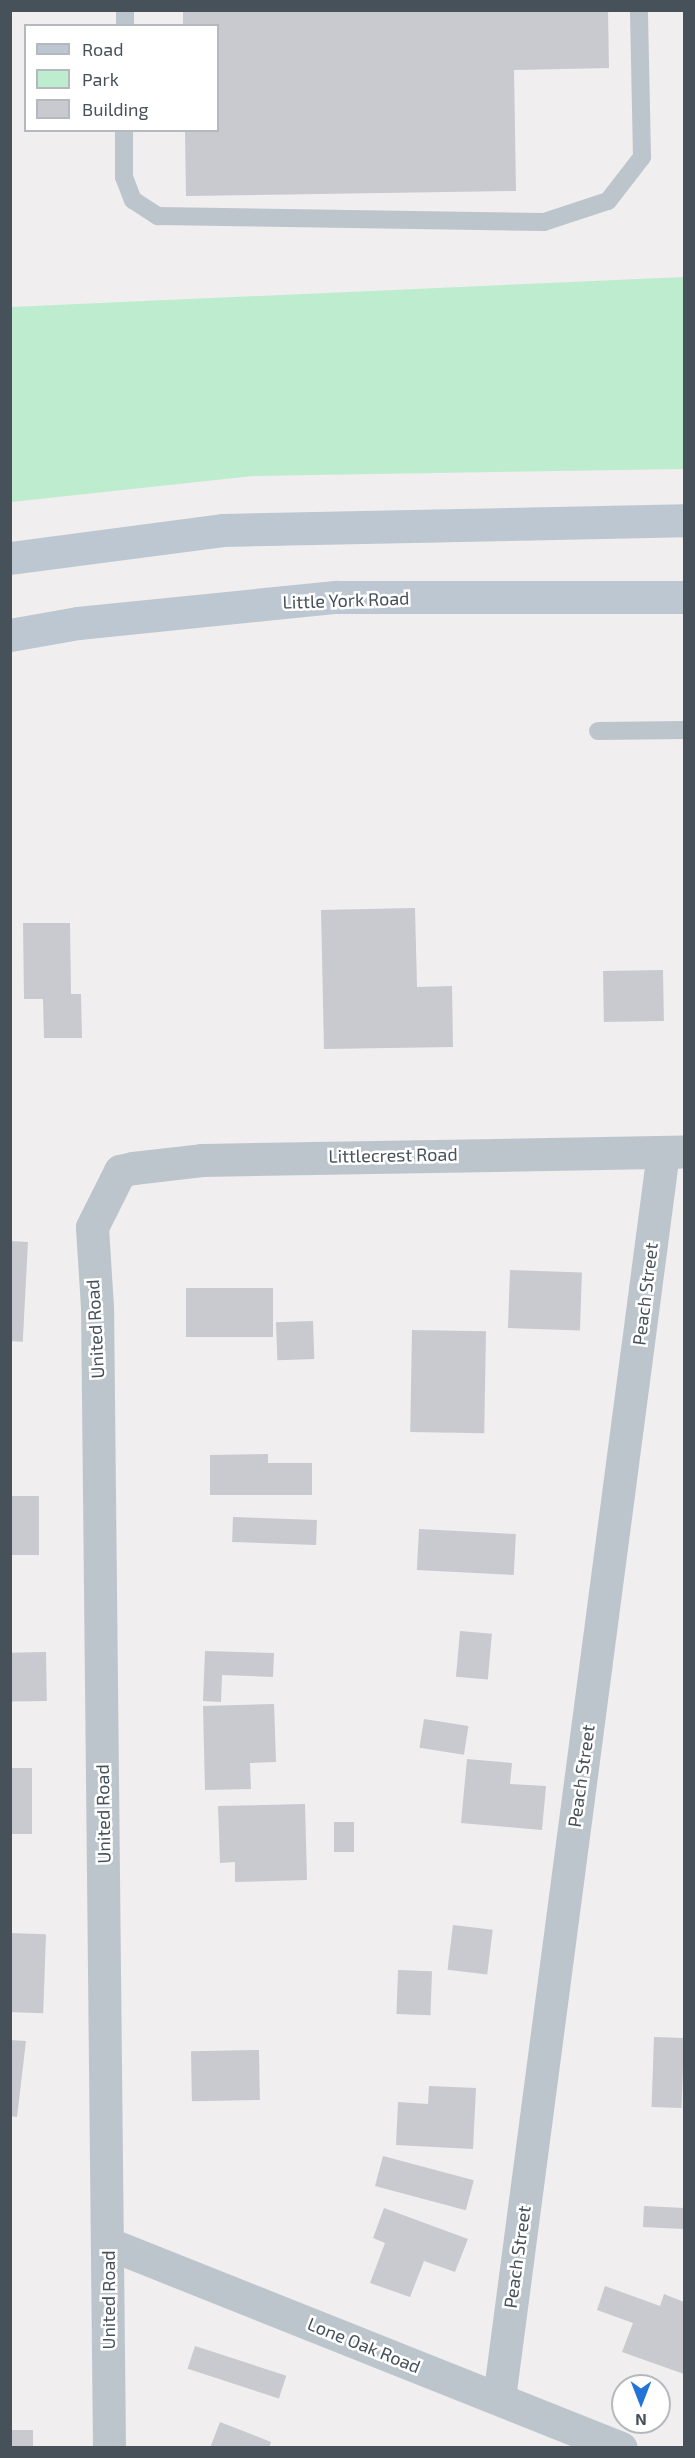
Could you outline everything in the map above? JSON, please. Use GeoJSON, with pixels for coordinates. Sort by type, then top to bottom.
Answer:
{"type":"FeatureCollection","features":[{"type":"Feature","properties":{"kind":"main road"},"geometry":{"type":"LineString","coordinates":[[10,558],[222,530],[684,520]]}},
{"type":"Feature","properties":{"kind":"main road","name":"Little York Road"},"geometry":{"type":"LineString","coordinates":[[10,635],[78,623],[336,597],[684,597]]}},
{"type":"Feature","properties":{"kind":"street","name":"Littlecrest Road"},"geometry":{"type":"LineString","coordinates":[[112,1187],[120,1171],[202,1160],[674,1152]]}},
{"type":"Feature","properties":{"kind":"street","name":"Peach Street"},"geometry":{"type":"LineString","coordinates":[[499,2398],[674,1152]]}},
{"type":"Feature","properties":{"kind":"street","name":"United Road"},"geometry":{"type":"LineString","coordinates":[[109,2448],[97,1307],[91,1258],[92,1227],[112,1187]]}},
{"type":"Feature","properties":{"kind":"street","name":"Lone Oak Road"},"geometry":{"type":"LineString","coordinates":[[107,2243],[621,2448]]}},
{"type":"Feature","properties":{"kind":"lane"},"geometry":{"type":"LineString","coordinates":[[124,132],[124,177],[133,200],[158,216],[544,222],[608,201],[642,158],[639,10]]}},
{"type":"Feature","properties":{"kind":"lane"},"geometry":{"type":"LineString","coordinates":[[598,731],[684,730]]}},
{"type":"Feature","properties":{"kind":"green space"},"geometry":{"type":"Polygon","coordinates":[[[684,277],[684,469],[253,476],[11,502],[11,307],[684,277]]]}},
{"type":"Feature","properties":{"kind":"building"},"geometry":{"type":"Polygon","coordinates":[[[183,10],[608,10],[609,68],[514,70],[516,191],[186,196],[185,132],[219,132],[219,24],[183,24],[183,10]]]}},
{"type":"Feature","properties":{"kind":"building"},"geometry":{"type":"Polygon","coordinates":[[[415,908],[417,987],[452,986],[453,1047],[324,1049],[321,910],[415,908]]]}},
{"type":"Feature","properties":{"kind":"building"},"geometry":{"type":"Polygon","coordinates":[[[23,923],[70,923],[71,994],[81,994],[82,1038],[44,1038],[43,999],[24,999],[23,923]]]}},
{"type":"Feature","properties":{"kind":"building"},"geometry":{"type":"Polygon","coordinates":[[[663,970],[664,1021],[604,1022],[603,971],[663,970]]]}},
{"type":"Feature","properties":{"kind":"building"},"geometry":{"type":"Polygon","coordinates":[[[10,1241],[28,1242],[23,1342],[10,1341],[10,1241]]]}},
{"type":"Feature","properties":{"kind":"building"},"geometry":{"type":"Polygon","coordinates":[[[510,1270],[582,1273],[580,1330],[508,1328],[510,1270]]]}},
{"type":"Feature","properties":{"kind":"building"},"geometry":{"type":"Polygon","coordinates":[[[186,1288],[273,1288],[273,1337],[186,1337],[186,1288]]]}},
{"type":"Feature","properties":{"kind":"building"},"geometry":{"type":"Polygon","coordinates":[[[313,1321],[314,1359],[277,1360],[276,1322],[313,1321]]]}},
{"type":"Feature","properties":{"kind":"building"},"geometry":{"type":"Polygon","coordinates":[[[412,1330],[486,1331],[484,1433],[410,1432],[412,1330]]]}},
{"type":"Feature","properties":{"kind":"building"},"geometry":{"type":"Polygon","coordinates":[[[268,1454],[268,1463],[312,1463],[312,1495],[210,1495],[210,1455],[268,1454]]]}},
{"type":"Feature","properties":{"kind":"building"},"geometry":{"type":"Polygon","coordinates":[[[10,1496],[39,1496],[39,1555],[10,1555],[10,1496]]]}},
{"type":"Feature","properties":{"kind":"building"},"geometry":{"type":"Polygon","coordinates":[[[233,1517],[317,1520],[316,1545],[232,1542],[233,1517]]]}},
{"type":"Feature","properties":{"kind":"building"},"geometry":{"type":"Polygon","coordinates":[[[419,1529],[516,1534],[514,1575],[417,1570],[419,1529]]]}},
{"type":"Feature","properties":{"kind":"building"},"geometry":{"type":"Polygon","coordinates":[[[460,1631],[492,1634],[488,1680],[456,1677],[460,1631]]]}},
{"type":"Feature","properties":{"kind":"building"},"geometry":{"type":"Polygon","coordinates":[[[205,1651],[274,1653],[273,1677],[222,1675],[221,1702],[203,1701],[205,1651]]]}},
{"type":"Feature","properties":{"kind":"building"},"geometry":{"type":"Polygon","coordinates":[[[46,1652],[47,1701],[11,1702],[10,1653],[46,1652]]]}},
{"type":"Feature","properties":{"kind":"building"},"geometry":{"type":"Polygon","coordinates":[[[274,1704],[276,1762],[250,1763],[251,1789],[205,1790],[203,1706],[274,1704]]]}},
{"type":"Feature","properties":{"kind":"building"},"geometry":{"type":"Polygon","coordinates":[[[424,1719],[468,1726],[464,1755],[419,1748],[424,1719]]]}},
{"type":"Feature","properties":{"kind":"building"},"geometry":{"type":"Polygon","coordinates":[[[467,1759],[512,1763],[510,1784],[546,1786],[542,1830],[461,1823],[467,1759]]]}},
{"type":"Feature","properties":{"kind":"building"},"geometry":{"type":"Polygon","coordinates":[[[10,1768],[32,1768],[32,1834],[10,1834],[10,1768]]]}},
{"type":"Feature","properties":{"kind":"building"},"geometry":{"type":"Polygon","coordinates":[[[305,1804],[307,1880],[235,1882],[235,1862],[220,1863],[218,1806],[305,1804]]]}},
{"type":"Feature","properties":{"kind":"building"},"geometry":{"type":"Polygon","coordinates":[[[334,1822],[354,1822],[354,1852],[334,1852],[334,1822]]]}},
{"type":"Feature","properties":{"kind":"building"},"geometry":{"type":"Polygon","coordinates":[[[453,1925],[493,1930],[487,1975],[448,1970],[453,1925]]]}},
{"type":"Feature","properties":{"kind":"building"},"geometry":{"type":"Polygon","coordinates":[[[10,1933],[46,1934],[43,2013],[10,2012],[10,1933]]]}},
{"type":"Feature","properties":{"kind":"building"},"geometry":{"type":"Polygon","coordinates":[[[398,1970],[432,1971],[430,2015],[396,2014],[398,1970]]]}},
{"type":"Feature","properties":{"kind":"building"},"geometry":{"type":"Polygon","coordinates":[[[654,2037],[684,2038],[682,2108],[652,2107],[654,2037]]]}},
{"type":"Feature","properties":{"kind":"building"},"geometry":{"type":"Polygon","coordinates":[[[10,2040],[26,2041],[17,2117],[10,2116],[10,2040]]]}},
{"type":"Feature","properties":{"kind":"building"},"geometry":{"type":"Polygon","coordinates":[[[259,2050],[260,2100],[192,2101],[191,2051],[259,2050]]]}},
{"type":"Feature","properties":{"kind":"building"},"geometry":{"type":"Polygon","coordinates":[[[429,2086],[476,2088],[473,2149],[396,2145],[398,2102],[428,2104],[429,2086]]]}},
{"type":"Feature","properties":{"kind":"building"},"geometry":{"type":"Polygon","coordinates":[[[383,2156],[474,2180],[466,2210],[375,2186],[383,2156]]]}},
{"type":"Feature","properties":{"kind":"building"},"geometry":{"type":"Polygon","coordinates":[[[644,2206],[684,2208],[683,2229],[643,2227],[644,2206]]]}},
{"type":"Feature","properties":{"kind":"building"},"geometry":{"type":"Polygon","coordinates":[[[384,2208],[468,2239],[455,2272],[424,2261],[410,2297],[370,2283],[385,2243],[373,2238],[384,2208]]]}},
{"type":"Feature","properties":{"kind":"building"},"geometry":{"type":"Polygon","coordinates":[[[605,2286],[660,2306],[664,2294],[684,2302],[684,2374],[622,2352],[633,2323],[597,2310],[605,2286]]]}},
{"type":"Feature","properties":{"kind":"building"},"geometry":{"type":"Polygon","coordinates":[[[195,2346],[286,2376],[279,2398],[188,2369],[195,2346]]]}},
{"type":"Feature","properties":{"kind":"building"},"geometry":{"type":"Polygon","coordinates":[[[220,2422],[271,2442],[269,2448],[210,2448],[220,2422]]]}},
{"type":"Feature","properties":{"kind":"building"},"geometry":{"type":"Polygon","coordinates":[[[10,2430],[33,2430],[33,2448],[10,2448],[10,2430]]]}}]}
